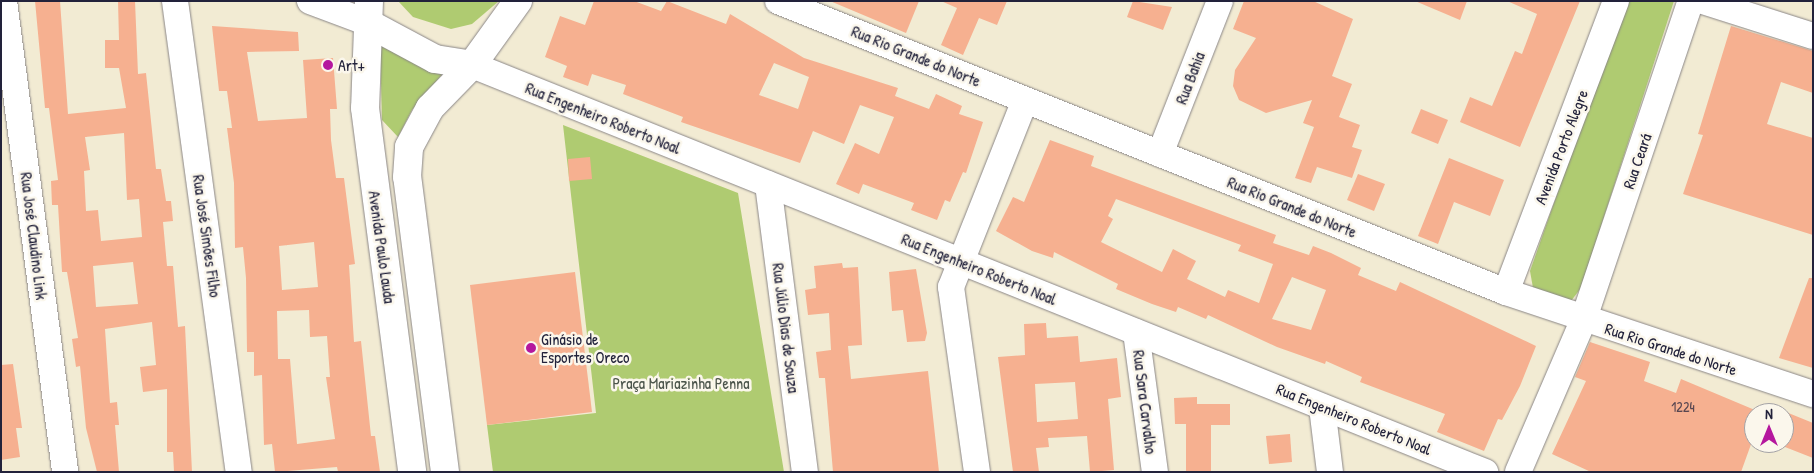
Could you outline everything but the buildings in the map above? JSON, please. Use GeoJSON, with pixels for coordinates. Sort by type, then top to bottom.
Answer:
{"type":"FeatureCollection","features":[{"type":"Feature","properties":{"kind":"main road","name":"Avenida Paulo Lauda"},"geometry":{"type":"LineString","coordinates":[[445,472],[406,177],[409,147],[420,122],[472,65],[518,1]]}},
{"type":"Feature","properties":{"kind":"main road"},"geometry":{"type":"LineString","coordinates":[[367,12],[436,59],[472,65]]}},
{"type":"Feature","properties":{"kind":"main road","name":"Avenida Paulo Lauda"},"geometry":{"type":"LineString","coordinates":[[367,12],[365,108],[412,472]]}},
{"type":"Feature","properties":{"kind":"street","name":"Rua José Claudino Link"},"geometry":{"type":"LineString","coordinates":[[4,1],[65,472]]}},
{"type":"Feature","properties":{"kind":"street","name":"Rua José Simões Filho"},"geometry":{"type":"LineString","coordinates":[[175,1],[239,472]]}},
{"type":"Feature","properties":{"kind":"street"},"geometry":{"type":"LineString","coordinates":[[310,1],[367,12]]}},
{"type":"Feature","properties":{"kind":"street","name":"Rua Rio Grande do Norte"},"geometry":{"type":"LineString","coordinates":[[778,1],[820,9],[1025,100],[1506,292],[1583,321],[1813,394]]}},
{"type":"Feature","properties":{"kind":"street","name":"Rua Bahia"},"geometry":{"type":"LineString","coordinates":[[1160,154],[1220,1]]}},
{"type":"Feature","properties":{"kind":"street","name":"Avenida Porto Alegre"},"geometry":{"type":"LineString","coordinates":[[1506,292],[1616,1]]}},
{"type":"Feature","properties":{"kind":"street","name":"Rua Ceará"},"geometry":{"type":"LineString","coordinates":[[1518,472],[1583,321],[1691,1]]}},
{"type":"Feature","properties":{"kind":"street"},"geometry":{"type":"LineString","coordinates":[[1703,1],[1813,36]]}},
{"type":"Feature","properties":{"kind":"street","name":"Rua Engenheiro Roberto Noal"},"geometry":{"type":"LineString","coordinates":[[472,65],[1484,472]]}},
{"type":"Feature","properties":{"kind":"street"},"geometry":{"type":"LineString","coordinates":[[977,472],[951,286],[1025,100]]}},
{"type":"Feature","properties":{"kind":"street","name":"Rua Júlio Dias de Souza"},"geometry":{"type":"LineString","coordinates":[[768,184],[805,472]]}},
{"type":"Feature","properties":{"kind":"street","name":"Rua Sara Carvalho"},"geometry":{"type":"LineString","coordinates":[[1136,332],[1154,472]]}},
{"type":"Feature","properties":{"kind":"street"},"geometry":{"type":"LineString","coordinates":[[1322,406],[1330,472]]}},
{"type":"Feature","properties":{"kind":"green space"},"geometry":{"type":"Polygon","coordinates":[[[398,1],[499,1],[472,24],[451,29],[413,17],[398,1]]]}},
{"type":"Feature","properties":{"kind":"green space"},"geometry":{"type":"Polygon","coordinates":[[[1625,1],[1674,1],[1581,288],[1571,301],[1533,288],[1530,271],[1625,1]]]}},
{"type":"Feature","properties":{"kind":"green space"},"geometry":{"type":"Polygon","coordinates":[[[380,46],[445,71],[412,110],[398,137],[382,120],[380,46]]]}},
{"type":"Feature","properties":{"kind":"green space","name":"Praça Mariazinha Penna"},"geometry":{"type":"Polygon","coordinates":[[[563,125],[738,193],[784,472],[493,472],[487,425],[596,413],[563,125]]]}},
{"type":"Feature","properties":{"kind":"place","name":"Art+"},"geometry":{"type":"Point","coordinates":[328,65]}},
{"type":"Feature","properties":{"kind":"place","name":"Ginásio de Esportes Oreco"},"geometry":{"type":"Point","coordinates":[531,348]}}]}
